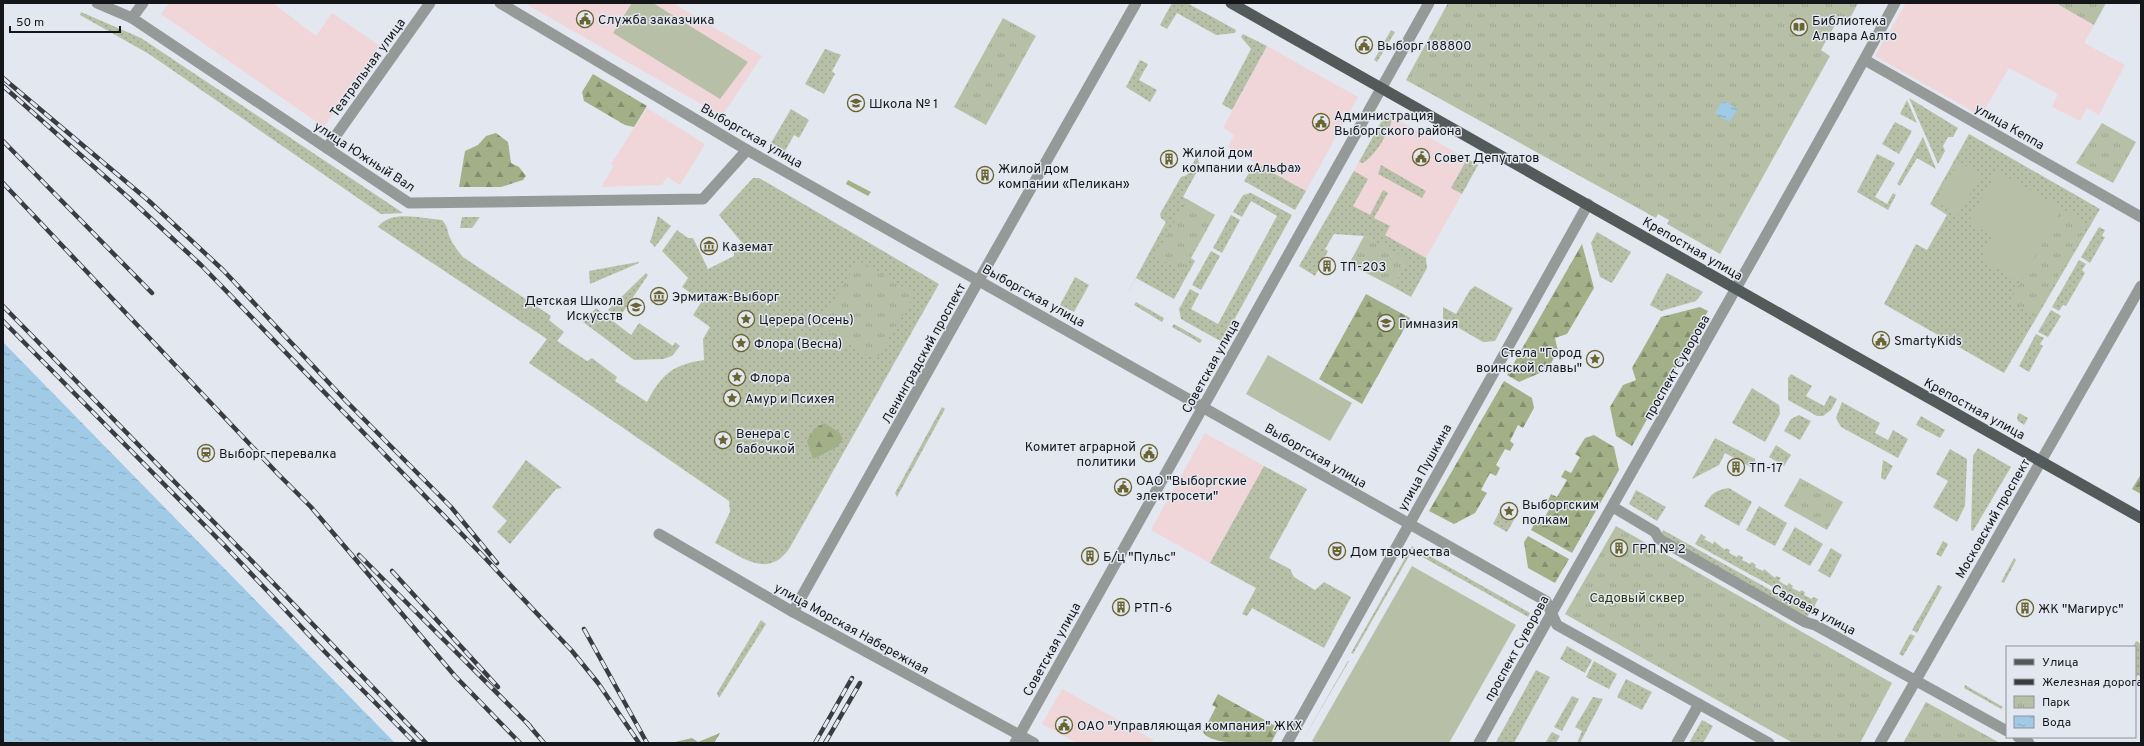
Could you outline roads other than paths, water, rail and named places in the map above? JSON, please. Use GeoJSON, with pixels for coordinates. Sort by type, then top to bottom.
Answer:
{"type":"FeatureCollection","features":[{"type":"Feature","properties":{"kind":"main road","name":"Крепостная улица"},"geometry":{"type":"LineString","coordinates":[[1230,3],[1588,204],[2141,518]]}},
{"type":"Feature","properties":{"kind":"street","name":"улица Южный Вал"},"geometry":{"type":"LineString","coordinates":[[97,3],[132,18],[409,203],[703,199],[747,150]]}},
{"type":"Feature","properties":{"kind":"street"},"geometry":{"type":"LineString","coordinates":[[132,18],[143,3]]}},
{"type":"Feature","properties":{"kind":"street","name":"Театральная улица"},"geometry":{"type":"LineString","coordinates":[[327,148],[430,3]]}},
{"type":"Feature","properties":{"kind":"street","name":"Выборгская улица"},"geometry":{"type":"LineString","coordinates":[[500,3],[747,150],[1546,601],[1551,613]]}},
{"type":"Feature","properties":{"kind":"street","name":"Ленинградский проспект"},"geometry":{"type":"LineString","coordinates":[[793,612],[1136,3]]}},
{"type":"Feature","properties":{"kind":"street","name":"Советская улица"},"geometry":{"type":"LineString","coordinates":[[1017,739],[1430,3]]}},
{"type":"Feature","properties":{"kind":"street","name":"проспект Суворова"},"geometry":{"type":"LineString","coordinates":[[1479,743],[1551,613],[1613,507],[1865,60],[1895,3]]}},
{"type":"Feature","properties":{"kind":"street","name":"улица Кеппа"},"geometry":{"type":"LineString","coordinates":[[1865,60],[2141,216]]}},
{"type":"Feature","properties":{"kind":"street","name":"улица Пушкина"},"geometry":{"type":"LineString","coordinates":[[1286,743],[1588,204]]}},
{"type":"Feature","properties":{"kind":"street","name":"Московский проспект"},"geometry":{"type":"LineString","coordinates":[[1880,743],[2141,286]]}},
{"type":"Feature","properties":{"kind":"street","name":"Садовая улица"},"geometry":{"type":"LineString","coordinates":[[1613,507],[1655,532],[1659,539],[1805,622],[1815,625],[2006,730]]}},
{"type":"Feature","properties":{"kind":"street","name":"улица Морская Набережная"},"geometry":{"type":"LineString","coordinates":[[659,534],[1017,739],[1034,743]]}},
{"type":"Feature","properties":{"kind":"street"},"geometry":{"type":"LineString","coordinates":[[1551,613],[1557,625],[1769,743]]}},
{"type":"Feature","properties":{"kind":"street"},"geometry":{"type":"LineString","coordinates":[[1677,743],[1699,704]]}},
{"type":"Feature","properties":{"kind":"street"},"geometry":{"type":"LineString","coordinates":[[2020,738],[2029,743]]}},
{"type":"Feature","properties":{"kind":"water"},"geometry":{"type":"Polygon","coordinates":[[[1723,100],[1738,109],[1729,122],[1715,113],[1723,100]]]}},
{"type":"Feature","properties":{"kind":"water"},"geometry":{"type":"Polygon","coordinates":[[[3,342],[40,380],[395,743],[3,743],[3,342]]]}},
{"type":"Feature","properties":{"kind":"railway"},"geometry":{"type":"LineString","coordinates":[[3,78],[149,201],[223,270],[346,401],[451,507],[497,563]]}},
{"type":"Feature","properties":{"kind":"railway"},"geometry":{"type":"LineString","coordinates":[[3,86],[129,198],[201,265],[485,558],[572,651],[598,683],[639,743]]}},
{"type":"Feature","properties":{"kind":"railway"},"geometry":{"type":"LineString","coordinates":[[3,141],[152,293]]}},
{"type":"Feature","properties":{"kind":"railway"},"geometry":{"type":"LineString","coordinates":[[3,183],[311,507],[455,676],[520,743]]}},
{"type":"Feature","properties":{"kind":"railway"},"geometry":{"type":"LineString","coordinates":[[3,306],[284,594],[426,743]]}},
{"type":"Feature","properties":{"kind":"railway"},"geometry":{"type":"LineString","coordinates":[[3,321],[224,545],[325,652],[415,743]]}},
{"type":"Feature","properties":{"kind":"railway"},"geometry":{"type":"LineString","coordinates":[[359,555],[530,726]]}},
{"type":"Feature","properties":{"kind":"railway"},"geometry":{"type":"LineString","coordinates":[[392,571],[498,687]]}},
{"type":"Feature","properties":{"kind":"railway"},"geometry":{"type":"LineString","coordinates":[[584,629],[647,743]]}},
{"type":"Feature","properties":{"kind":"railway"},"geometry":{"type":"LineString","coordinates":[[815,743],[852,678]]}},
{"type":"Feature","properties":{"kind":"railway"},"geometry":{"type":"LineString","coordinates":[[825,743],[860,683]]}},
{"type":"Feature","properties":{"kind":"railway"},"geometry":{"type":"LineString","coordinates":[[527,723],[544,743]]}},
{"type":"Feature","properties":{"kind":"place","name":"Служба заказчика"},"geometry":{"type":"Point","coordinates":[585,19]}},
{"type":"Feature","properties":{"kind":"place","name":"Библиотека Алвара Аалто"},"geometry":{"type":"Point","coordinates":[1799,27]}},
{"type":"Feature","properties":{"kind":"place","name":"Выборг 188800"},"geometry":{"type":"Point","coordinates":[1364,45]}},
{"type":"Feature","properties":{"kind":"place","name":"Школа № 1"},"geometry":{"type":"Point","coordinates":[856,103]}},
{"type":"Feature","properties":{"kind":"place","name":"Администрация Выборгского района"},"geometry":{"type":"Point","coordinates":[1321,122]}},
{"type":"Feature","properties":{"kind":"place","name":"Совет Депутатов"},"geometry":{"type":"Point","coordinates":[1421,157]}},
{"type":"Feature","properties":{"kind":"place","name":"Жилой дом компании «Альфа»"},"geometry":{"type":"Point","coordinates":[1169,159]}},
{"type":"Feature","properties":{"kind":"place","name":"Жилой дом компании «Пеликан»"},"geometry":{"type":"Point","coordinates":[985,175]}},
{"type":"Feature","properties":{"kind":"place","name":"Каземат"},"geometry":{"type":"Point","coordinates":[709,246]}},
{"type":"Feature","properties":{"kind":"place","name":"ТП-203"},"geometry":{"type":"Point","coordinates":[1327,266]}},
{"type":"Feature","properties":{"kind":"place","name":"Эрмитаж-Выборг"},"geometry":{"type":"Point","coordinates":[659,296]}},
{"type":"Feature","properties":{"kind":"place","name":"Детская Школа Искусств"},"geometry":{"type":"Point","coordinates":[636,307]}},
{"type":"Feature","properties":{"kind":"place","name":"Церера (Осень)"},"geometry":{"type":"Point","coordinates":[746,319]}},
{"type":"Feature","properties":{"kind":"place","name":"Гимназия"},"geometry":{"type":"Point","coordinates":[1386,323]}},
{"type":"Feature","properties":{"kind":"place","name":"SmartyKids"},"geometry":{"type":"Point","coordinates":[1881,340]}},
{"type":"Feature","properties":{"kind":"place","name":"Флора (Весна)"},"geometry":{"type":"Point","coordinates":[741,343]}},
{"type":"Feature","properties":{"kind":"place","name":"Стела \"Город воинской славы\""},"geometry":{"type":"Point","coordinates":[1595,359]}},
{"type":"Feature","properties":{"kind":"place","name":"Флора"},"geometry":{"type":"Point","coordinates":[737,377]}},
{"type":"Feature","properties":{"kind":"place","name":"Амур и Психея"},"geometry":{"type":"Point","coordinates":[732,398]}},
{"type":"Feature","properties":{"kind":"place","name":"Венера с бабочкой"},"geometry":{"type":"Point","coordinates":[723,440]}},
{"type":"Feature","properties":{"kind":"place","name":"Выборг-перевалка"},"geometry":{"type":"Point","coordinates":[206,453]}},
{"type":"Feature","properties":{"kind":"place","name":"Комитет аграрной политики"},"geometry":{"type":"Point","coordinates":[1149,453]}},
{"type":"Feature","properties":{"kind":"place","name":"ТП-17"},"geometry":{"type":"Point","coordinates":[1736,467]}},
{"type":"Feature","properties":{"kind":"place","name":"ОАО \"Выборгские электросети\""},"geometry":{"type":"Point","coordinates":[1123,487]}},
{"type":"Feature","properties":{"kind":"place","name":"Выборгским полкам"},"geometry":{"type":"Point","coordinates":[1509,511]}},
{"type":"Feature","properties":{"kind":"place","name":"ГРП № 2"},"geometry":{"type":"Point","coordinates":[1619,548]}},
{"type":"Feature","properties":{"kind":"place","name":"Дом творчества"},"geometry":{"type":"Point","coordinates":[1337,551]}},
{"type":"Feature","properties":{"kind":"place","name":"Б/ц \"Пульс\""},"geometry":{"type":"Point","coordinates":[1090,556]}},
{"type":"Feature","properties":{"kind":"place","name":"РТП-6"},"geometry":{"type":"Point","coordinates":[1121,607]}},
{"type":"Feature","properties":{"kind":"place","name":"ЖК \"Магирус\""},"geometry":{"type":"Point","coordinates":[2025,608]}},
{"type":"Feature","properties":{"kind":"place","name":"ОАО \"Управляющая компания\" ЖКХ"},"geometry":{"type":"Point","coordinates":[1064,725]}},
{"type":"Feature","properties":{"kind":"park label","name":"Садовый сквер"},"geometry":{"type":"Point","coordinates":[1637,597]}}]}
